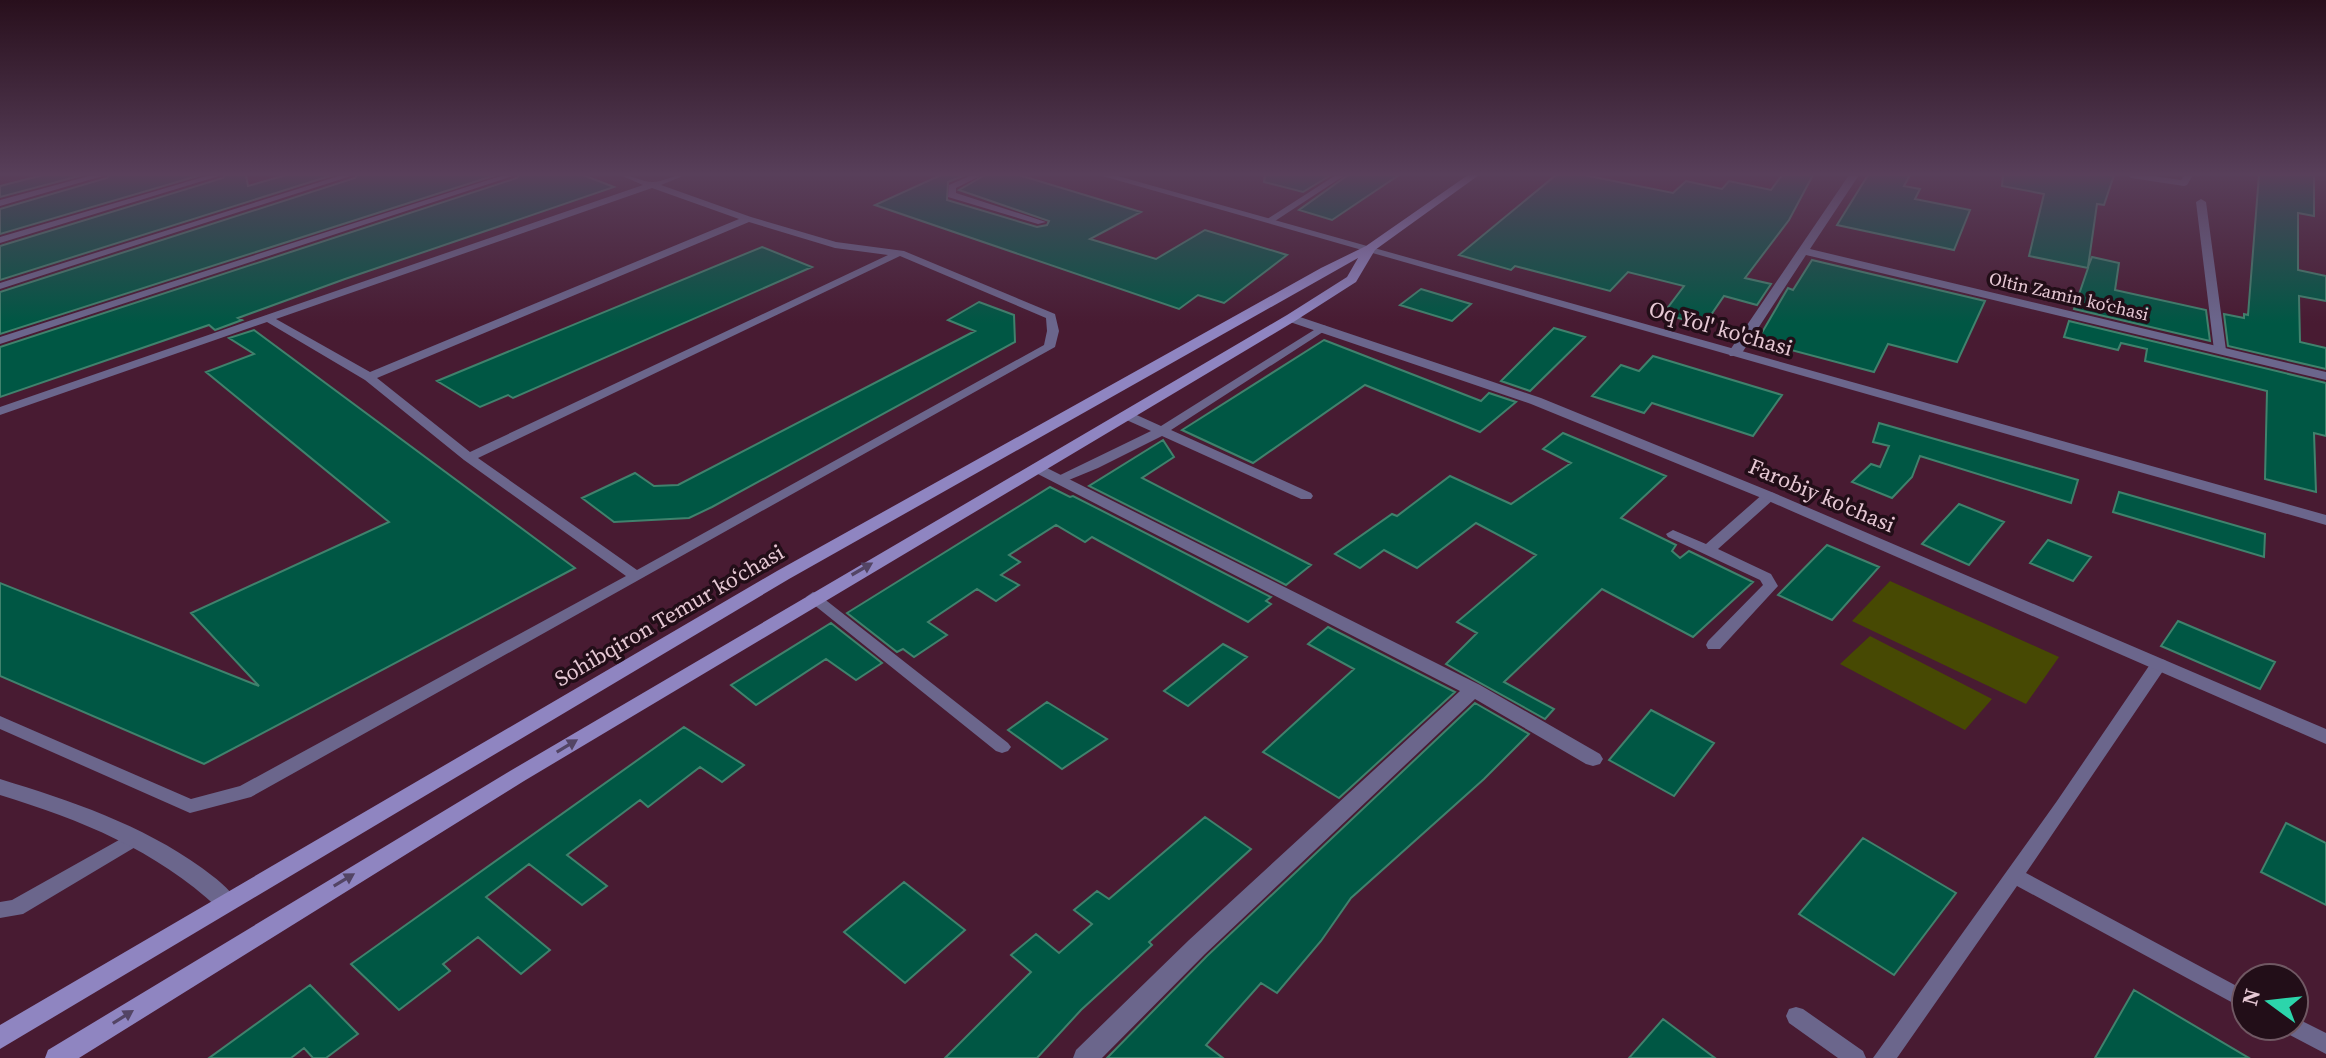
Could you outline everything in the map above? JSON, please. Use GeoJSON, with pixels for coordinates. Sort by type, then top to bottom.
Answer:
{"type":"FeatureCollection","features":[{"type":"Feature","properties":{"kind":"main road","name":"Sohibqiron Temur koʻchasi"},"geometry":{"type":"LineString","coordinates":[[0,1038],[783,575],[1325,270],[1370,248],[1404,224]]}},
{"type":"Feature","properties":{"kind":"main road","name":"Sohibqiron Temur koʻchasi"},"geometry":{"type":"LineString","coordinates":[[57,1058],[267,926],[813,597],[1291,318],[1352,279],[1370,248]]}},
{"type":"Feature","properties":{"kind":"street","name":"Oq Yol' ko'chasi"},"geometry":{"type":"LineString","coordinates":[[1282,224],[2326,520]]}},
{"type":"Feature","properties":{"kind":"street"},"geometry":{"type":"LineString","coordinates":[[1735,353],[1821,224]]}},
{"type":"Feature","properties":{"kind":"street","name":"Oltin Zamin koʻchasi"},"geometry":{"type":"LineString","coordinates":[[1803,251],[2326,376]]}},
{"type":"Feature","properties":{"kind":"street","name":"Farobiy ko'chasi"},"geometry":{"type":"LineString","coordinates":[[1291,318],[1536,401],[1769,496],[2326,737]]}},
{"type":"Feature","properties":{"kind":"street"},"geometry":{"type":"LineString","coordinates":[[1037,468],[1473,690],[1593,759]]}},
{"type":"Feature","properties":{"kind":"street"},"geometry":{"type":"LineString","coordinates":[[1085,1058],[1197,947],[1473,690]]}},
{"type":"Feature","properties":{"kind":"street"},"geometry":{"type":"LineString","coordinates":[[0,787],[135,838],[202,876],[226,902]]}},
{"type":"Feature","properties":{"kind":"lane"},"geometry":{"type":"LineString","coordinates":[[0,240],[52,224]]}},
{"type":"Feature","properties":{"kind":"lane"},"geometry":{"type":"LineString","coordinates":[[0,286],[194,224]]}},
{"type":"Feature","properties":{"kind":"lane"},"geometry":{"type":"LineString","coordinates":[[0,341],[360,224]]}},
{"type":"Feature","properties":{"kind":"lane"},"geometry":{"type":"LineString","coordinates":[[0,411],[539,224]]}},
{"type":"Feature","properties":{"kind":"lane"},"geometry":{"type":"LineString","coordinates":[[369,377],[735,224]]}},
{"type":"Feature","properties":{"kind":"lane"},"geometry":{"type":"LineString","coordinates":[[0,722],[190,806],[245,792],[1049,347],[1053,331],[1051,316],[900,253],[835,245],[766,224]]}},
{"type":"Feature","properties":{"kind":"lane"},"geometry":{"type":"LineString","coordinates":[[2204,224],[2220,350]]}},
{"type":"Feature","properties":{"kind":"lane"},"geometry":{"type":"LineString","coordinates":[[469,457],[900,253]]}},
{"type":"Feature","properties":{"kind":"lane"},"geometry":{"type":"LineString","coordinates":[[267,318],[369,377],[469,457],[636,576]]}},
{"type":"Feature","properties":{"kind":"lane"},"geometry":{"type":"LineString","coordinates":[[1059,479],[1096,466],[1159,430],[1322,328]]}},
{"type":"Feature","properties":{"kind":"lane"},"geometry":{"type":"LineString","coordinates":[[1126,415],[1306,496]]}},
{"type":"Feature","properties":{"kind":"lane"},"geometry":{"type":"LineString","coordinates":[[1708,550],[1769,496]]}},
{"type":"Feature","properties":{"kind":"lane"},"geometry":{"type":"LineString","coordinates":[[1673,534],[1766,577],[1771,586],[1714,645]]}},
{"type":"Feature","properties":{"kind":"lane"},"geometry":{"type":"LineString","coordinates":[[813,597],[1002,747]]}},
{"type":"Feature","properties":{"kind":"lane"},"geometry":{"type":"LineString","coordinates":[[1884,1058],[2159,664]]}},
{"type":"Feature","properties":{"kind":"lane"},"geometry":{"type":"LineString","coordinates":[[0,910],[16,908],[135,838]]}},
{"type":"Feature","properties":{"kind":"lane"},"geometry":{"type":"LineString","coordinates":[[2014,875],[2230,992]]}},
{"type":"Feature","properties":{"kind":"lane"},"geometry":{"type":"LineString","coordinates":[[1796,1016],[1855,1058]]}},
{"type":"Feature","properties":{"kind":"shaded area"},"geometry":{"type":"Polygon","coordinates":[[[1890,581],[2059,657],[2026,704],[1852,621],[1890,581]]]}},
{"type":"Feature","properties":{"kind":"shaded area"},"geometry":{"type":"Polygon","coordinates":[[[1870,636],[1992,699],[1965,730],[1840,664],[1870,636]]]}},
{"type":"Feature","properties":{"kind":"building"},"geometry":{"type":"Polygon","coordinates":[[[0,224],[33,224],[0,234],[0,224]]]}},
{"type":"Feature","properties":{"kind":"building"},"geometry":{"type":"Polygon","coordinates":[[[71,224],[176,224],[0,280],[0,246],[71,224]]]}},
{"type":"Feature","properties":{"kind":"building"},"geometry":{"type":"Polygon","coordinates":[[[211,224],[342,224],[0,334],[0,292],[211,224]]]}},
{"type":"Feature","properties":{"kind":"building"},"geometry":{"type":"Polygon","coordinates":[[[375,224],[505,224],[238,318],[242,320],[215,330],[209,325],[0,397],[0,347],[375,224]]]}},
{"type":"Feature","properties":{"kind":"building"},"geometry":{"type":"Polygon","coordinates":[[[932,224],[1028,224],[1037,227],[1118,224],[1090,239],[1156,259],[1205,230],[1287,255],[1224,303],[1198,295],[1179,309],[932,224]]]}},
{"type":"Feature","properties":{"kind":"building"},"geometry":{"type":"Polygon","coordinates":[[[1496,224],[1786,224],[1745,278],[1771,284],[1757,305],[1724,296],[1704,325],[1663,314],[1684,286],[1628,272],[1610,291],[1515,266],[1511,270],[1459,255],[1496,224]]]}},
{"type":"Feature","properties":{"kind":"building"},"geometry":{"type":"Polygon","coordinates":[[[1837,224],[1964,224],[1954,250],[1837,224]]]}},
{"type":"Feature","properties":{"kind":"building"},"geometry":{"type":"Polygon","coordinates":[[[2037,224],[2094,224],[2088,267],[2092,257],[2119,263],[2115,290],[2206,310],[2210,341],[2074,309],[2088,268],[2029,256],[2037,224]]]}},
{"type":"Feature","properties":{"kind":"building"},"geometry":{"type":"Polygon","coordinates":[[[2255,224],[2298,224],[2298,270],[2326,276],[2326,301],[2299,296],[2300,342],[2326,348],[2326,369],[2228,346],[2224,314],[2244,318],[2244,314],[2248,315],[2255,224]]]}},
{"type":"Feature","properties":{"kind":"building"},"geometry":{"type":"Polygon","coordinates":[[[762,247],[812,267],[513,398],[508,395],[480,407],[437,381],[762,247]]]}},
{"type":"Feature","properties":{"kind":"building"},"geometry":{"type":"Polygon","coordinates":[[[1812,260],[1985,301],[1957,362],[1888,344],[1874,372],[1757,341],[1788,288],[1793,290],[1812,260]]]}},
{"type":"Feature","properties":{"kind":"building"},"geometry":{"type":"Polygon","coordinates":[[[1421,289],[1471,304],[1452,321],[1400,305],[1421,289]]]}},
{"type":"Feature","properties":{"kind":"building"},"geometry":{"type":"Polygon","coordinates":[[[979,302],[1014,315],[1015,342],[712,507],[689,518],[614,522],[582,498],[635,473],[654,486],[678,485],[975,331],[948,320],[979,302]]]}},
{"type":"Feature","properties":{"kind":"building"},"geometry":{"type":"Polygon","coordinates":[[[2069,321],[2326,383],[2326,436],[2314,433],[2316,492],[2265,479],[2267,391],[2145,361],[2147,349],[2121,343],[2118,350],[2064,337],[2069,321]]]}},
{"type":"Feature","properties":{"kind":"building"},"geometry":{"type":"Polygon","coordinates":[[[1554,328],[1585,337],[1530,391],[1501,381],[1554,328]]]}},
{"type":"Feature","properties":{"kind":"building"},"geometry":{"type":"Polygon","coordinates":[[[254,330],[575,568],[204,764],[0,676],[0,583],[259,686],[191,613],[389,522],[206,372],[254,354],[229,338],[254,330]]]}},
{"type":"Feature","properties":{"kind":"building"},"geometry":{"type":"Polygon","coordinates":[[[1324,340],[1481,401],[1489,393],[1516,402],[1480,432],[1365,385],[1253,463],[1182,430],[1324,340]]]}},
{"type":"Feature","properties":{"kind":"building"},"geometry":{"type":"Polygon","coordinates":[[[1653,356],[1782,395],[1753,436],[1652,403],[1644,413],[1592,396],[1621,365],[1639,371],[1653,356]]]}},
{"type":"Feature","properties":{"kind":"building"},"geometry":{"type":"Polygon","coordinates":[[[1879,423],[2078,480],[2071,503],[1920,456],[1912,477],[1892,498],[1852,482],[1871,464],[1880,467],[1889,446],[1873,442],[1879,423]]]}},
{"type":"Feature","properties":{"kind":"building"},"geometry":{"type":"Polygon","coordinates":[[[1563,433],[1666,476],[1621,518],[1676,545],[1672,551],[1680,558],[1689,551],[1753,582],[1693,637],[1602,589],[1504,682],[1554,709],[1545,719],[1446,664],[1477,633],[1457,622],[1536,555],[1476,523],[1417,568],[1384,550],[1360,568],[1335,554],[1392,514],[1397,516],[1450,476],[1511,504],[1571,463],[1543,449],[1563,433]]]}},
{"type":"Feature","properties":{"kind":"building"},"geometry":{"type":"Polygon","coordinates":[[[1163,440],[1174,457],[1142,478],[1311,565],[1286,585],[1089,486],[1163,440]]]}},
{"type":"Feature","properties":{"kind":"building"},"geometry":{"type":"Polygon","coordinates":[[[1050,487],[1271,597],[1266,601],[1271,604],[1248,622],[1092,537],[1085,542],[1056,525],[1009,555],[1020,562],[1001,575],[1019,585],[996,601],[977,589],[928,622],[947,635],[914,657],[903,649],[897,652],[847,613],[1050,487]]]}},
{"type":"Feature","properties":{"kind":"building"},"geometry":{"type":"Polygon","coordinates":[[[2119,492],[2265,534],[2264,557],[2113,512],[2119,492]]]}},
{"type":"Feature","properties":{"kind":"building"},"geometry":{"type":"Polygon","coordinates":[[[1959,504],[2004,522],[1969,565],[1922,544],[1959,504]]]}},
{"type":"Feature","properties":{"kind":"building"},"geometry":{"type":"Polygon","coordinates":[[[2048,540],[2091,557],[2073,581],[2030,563],[2048,540]]]}},
{"type":"Feature","properties":{"kind":"building"},"geometry":{"type":"Polygon","coordinates":[[[1827,545],[1879,567],[1832,620],[1778,595],[1827,545]]]}},
{"type":"Feature","properties":{"kind":"building"},"geometry":{"type":"Polygon","coordinates":[[[2178,621],[2275,662],[2260,689],[2161,646],[2178,621]]]}},
{"type":"Feature","properties":{"kind":"building"},"geometry":{"type":"Polygon","coordinates":[[[831,623],[882,663],[856,680],[826,659],[756,705],[731,685],[831,623]]]}},
{"type":"Feature","properties":{"kind":"building"},"geometry":{"type":"Polygon","coordinates":[[[1328,627],[1455,692],[1339,798],[1263,752],[1354,669],[1308,644],[1328,627]]]}},
{"type":"Feature","properties":{"kind":"building"},"geometry":{"type":"Polygon","coordinates":[[[1223,644],[1247,657],[1188,706],[1164,691],[1223,644]]]}},
{"type":"Feature","properties":{"kind":"building"},"geometry":{"type":"Polygon","coordinates":[[[1047,702],[1107,739],[1062,769],[1008,730],[1047,702]]]}},
{"type":"Feature","properties":{"kind":"building"},"geometry":{"type":"Polygon","coordinates":[[[1475,703],[1529,734],[1484,779],[1351,898],[1321,941],[1277,993],[1261,983],[1206,1045],[1223,1058],[1107,1058],[1207,956],[1475,703]]]}},
{"type":"Feature","properties":{"kind":"building"},"geometry":{"type":"Polygon","coordinates":[[[1651,710],[1714,743],[1674,796],[1609,760],[1651,710]]]}},
{"type":"Feature","properties":{"kind":"building"},"geometry":{"type":"Polygon","coordinates":[[[684,727],[744,765],[722,782],[700,767],[648,807],[640,800],[567,855],[607,886],[582,905],[529,864],[486,897],[550,950],[521,974],[478,937],[443,964],[450,971],[399,1010],[351,964],[684,727]]]}},
{"type":"Feature","properties":{"kind":"building"},"geometry":{"type":"Polygon","coordinates":[[[1205,817],[1251,849],[1149,942],[1152,945],[1081,1010],[1037,1058],[945,1058],[1031,972],[1011,955],[1036,934],[1059,953],[1092,924],[1074,910],[1097,891],[1109,899],[1205,817]]]}},
{"type":"Feature","properties":{"kind":"building"},"geometry":{"type":"Polygon","coordinates":[[[2286,823],[2326,843],[2326,905],[2261,872],[2286,823]]]}},
{"type":"Feature","properties":{"kind":"building"},"geometry":{"type":"Polygon","coordinates":[[[1863,838],[1956,893],[1894,975],[1799,914],[1863,838]]]}},
{"type":"Feature","properties":{"kind":"building"},"geometry":{"type":"Polygon","coordinates":[[[904,882],[965,930],[905,983],[844,932],[904,882]]]}},
{"type":"Feature","properties":{"kind":"building"},"geometry":{"type":"Polygon","coordinates":[[[310,985],[358,1034],[326,1058],[313,1058],[304,1048],[291,1058],[209,1058],[310,985]]]}},
{"type":"Feature","properties":{"kind":"building"},"geometry":{"type":"Polygon","coordinates":[[[2134,990],[2249,1058],[2095,1058],[2134,990]]]}},
{"type":"Feature","properties":{"kind":"building"},"geometry":{"type":"Polygon","coordinates":[[[1663,1019],[1715,1058],[1629,1058],[1663,1019]]]}}]}
